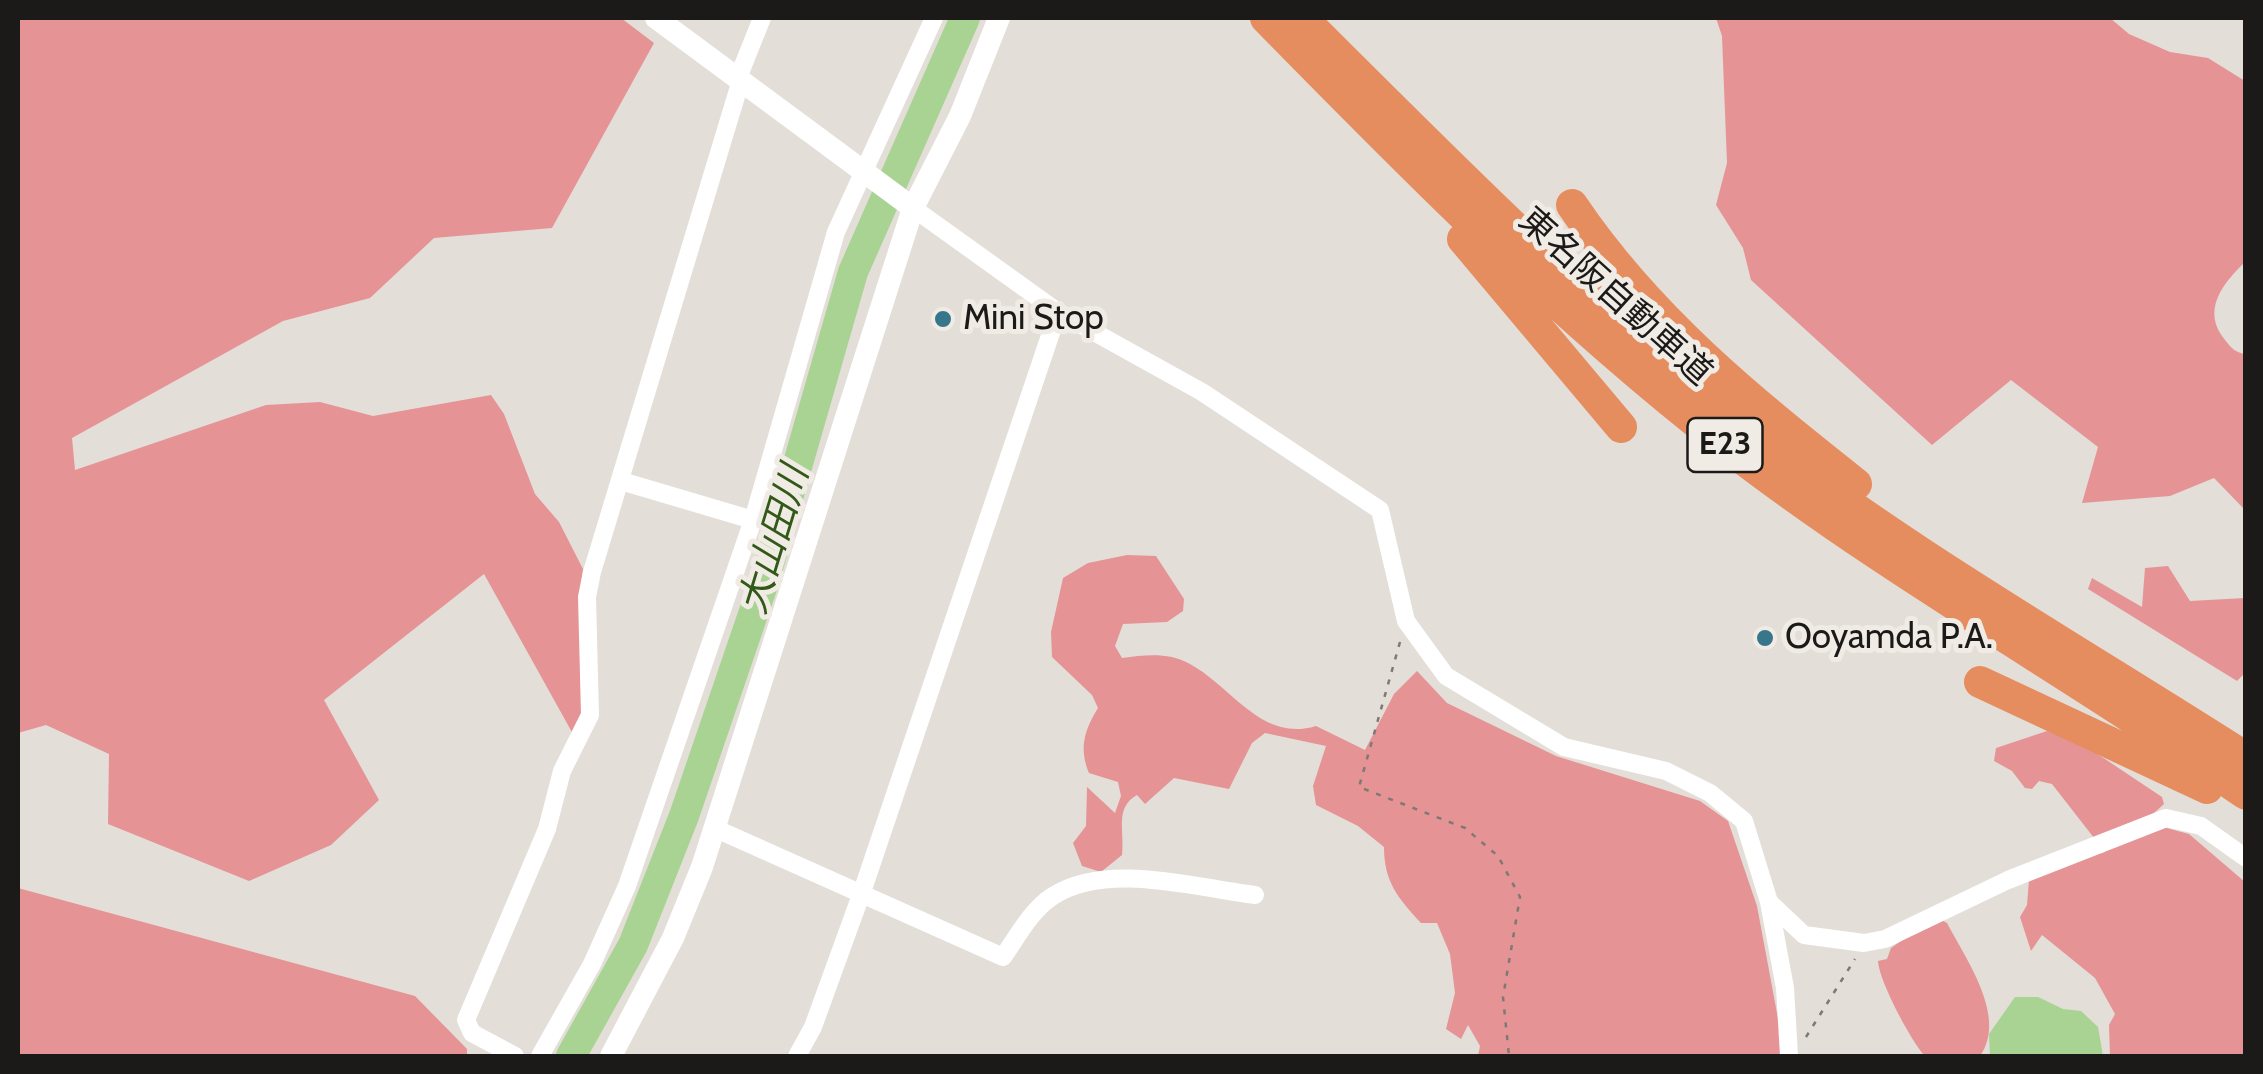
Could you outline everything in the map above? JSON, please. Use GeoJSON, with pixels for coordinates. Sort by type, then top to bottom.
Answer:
{"type":"FeatureCollection","features":[{"type":"Feature","properties":{"kind":"highway","name":"東名阪自動車道"},"geometry":{"type":"LineString","coordinates":[[1266,18],[1384,137],[1624,365],[1726,446],[1811,508],[2246,794]]}},
{"type":"Feature","properties":{"kind":"highway","name":"東名阪自動車道"},"geometry":{"type":"LineString","coordinates":[[1302,18],[1549,264],[1638,343],[1824,486],[2246,758]]}},
{"type":"Feature","properties":{"kind":"highway"},"geometry":{"type":"LineString","coordinates":[[1384,137],[1404,175],[1621,427]]}},
{"type":"Feature","properties":{"kind":"highway"},"geometry":{"type":"LineString","coordinates":[[1572,205],[1610,263],[1670,328],[1760,408],[2024,617]]}},
{"type":"Feature","properties":{"kind":"highway"},"geometry":{"type":"LineString","coordinates":[[1980,682],[2246,810]]}},
{"type":"Feature","properties":{"kind":"street"},"geometry":{"type":"LineString","coordinates":[[656,18],[1058,312],[1202,392],[1380,510],[1406,621],[1446,676],[1564,747],[1666,770],[1710,793],[1744,821],[1769,902],[1784,988],[1789,1056]]}},
{"type":"Feature","properties":{"kind":"street"},"geometry":{"type":"LineString","coordinates":[[515,1056],[472,1033],[466,1020],[547,829],[562,770],[590,715],[587,598],[739,79],[762,18]]}},
{"type":"Feature","properties":{"kind":"street"},"geometry":{"type":"LineString","coordinates":[[540,1056],[613,923],[754,520],[816,294],[840,222],[867,174],[934,18]]}},
{"type":"Feature","properties":{"kind":"street"},"geometry":{"type":"LineString","coordinates":[[612,1056],[673,938],[714,828],[911,206],[960,116],[999,18]]}},
{"type":"Feature","properties":{"kind":"street"},"geometry":{"type":"LineString","coordinates":[[797,1056],[813,1026],[862,892],[1058,312]]}},
{"type":"Feature","properties":{"kind":"street"},"geometry":{"type":"LineString","coordinates":[[621,481],[754,520]]}},
{"type":"Feature","properties":{"kind":"street"},"geometry":{"type":"LineString","coordinates":[[1769,902],[1804,935],[1864,943],[1886,939],[2008,880],[2166,818],[2201,826],[2246,858]]}},
{"type":"Feature","properties":{"kind":"street"},"geometry":{"type":"LineString","coordinates":[[714,828],[1003,957],[1052,896],[1074,887],[1132,880],[1255,896]]}},
{"type":"Feature","properties":{"kind":"path"},"geometry":{"type":"LineString","coordinates":[[1406,621],[1359,787],[1465,828],[1498,856],[1520,898],[1502,996],[1509,1056]]}},
{"type":"Feature","properties":{"kind":"path"},"geometry":{"type":"LineString","coordinates":[[1803,1042],[1864,943]]}},
{"type":"Feature","properties":{"kind":"shaded area"},"geometry":{"type":"Polygon","coordinates":[[[18,18],[621,18],[654,43],[552,228],[434,238],[370,298],[283,321],[72,438],[75,470],[266,405],[320,402],[373,416],[491,395],[504,414],[535,494],[559,522],[583,569],[580,594],[584,714],[573,734],[484,574],[324,700],[379,800],[331,845],[249,881],[108,824],[109,754],[46,725],[18,733],[18,18]]]}},
{"type":"Feature","properties":{"kind":"shaded area"},"geometry":{"type":"Polygon","coordinates":[[[1716,18],[2110,18],[2129,34],[2170,52],[2208,58],[2245,81],[2245,262],[2217,298],[2215,319],[2225,340],[2234,350],[2245,354],[2245,510],[2214,478],[2170,496],[2082,503],[2098,447],[2011,380],[1932,445],[1751,280],[1743,248],[1716,205],[1727,163],[1722,36],[1716,18]]]}},
{"type":"Feature","properties":{"kind":"shaded area"},"geometry":{"type":"Polygon","coordinates":[[[1127,555],[1156,556],[1184,599],[1183,611],[1167,622],[1123,624],[1115,646],[1122,658],[1157,655],[1182,660],[1263,720],[1279,727],[1316,726],[1365,750],[1394,694],[1417,671],[1447,703],[1556,756],[1700,801],[1728,821],[1757,906],[1785,1056],[1478,1056],[1480,1046],[1468,1025],[1461,1039],[1446,1029],[1455,993],[1450,954],[1437,923],[1421,923],[1399,897],[1387,870],[1384,847],[1358,826],[1316,805],[1313,786],[1326,746],[1265,733],[1252,743],[1229,789],[1174,778],[1145,804],[1137,795],[1123,813],[1122,855],[1101,872],[1082,866],[1073,843],[1086,826],[1087,787],[1115,813],[1121,796],[1118,782],[1089,773],[1084,740],[1098,708],[1092,695],[1052,657],[1051,632],[1063,578],[1088,563],[1127,555]]]}},
{"type":"Feature","properties":{"kind":"shaded area"},"geometry":{"type":"Polygon","coordinates":[[[2168,566],[2190,601],[2245,598],[2245,673],[2237,681],[2088,589],[2092,578],[2142,607],[2145,568],[2168,566]]]}},
{"type":"Feature","properties":{"kind":"shaded area"},"geometry":{"type":"Polygon","coordinates":[[[2047,731],[2075,739],[2162,797],[2164,804],[2154,813],[2159,826],[2189,834],[2245,882],[2245,1056],[2110,1056],[2109,1025],[2115,1014],[2095,978],[2042,935],[2031,951],[2020,917],[2027,905],[2029,880],[2044,868],[2105,852],[2052,784],[2039,781],[2032,789],[2025,788],[2012,771],[1994,761],[1996,748],[2047,731]]]}},
{"type":"Feature","properties":{"kind":"shaded area"},"geometry":{"type":"Polygon","coordinates":[[[18,888],[415,996],[467,1049],[467,1056],[18,1056],[18,888]]]}},
{"type":"Feature","properties":{"kind":"shaded area"},"geometry":{"type":"Polygon","coordinates":[[[1936,917],[1947,923],[1987,1007],[1987,1041],[1980,1056],[1925,1056],[1897,1010],[1880,970],[1878,961],[1887,959],[1891,948],[1936,917]]]}},
{"type":"Feature","properties":{"kind":"shaded area"},"geometry":{"type":"Polygon","coordinates":[[[2015,997],[2038,997],[2063,1009],[2081,1011],[2098,1027],[2103,1056],[1990,1056],[1989,1034],[2015,997]]]}},
{"type":"Feature","properties":{"kind":"waterway","name":"大山田川"},"geometry":{"type":"LineString","coordinates":[[571,1056],[633,945],[684,816],[763,585],[853,272],[965,18]]}},
{"type":"Feature","properties":{"kind":"place","name":"Mini Stop"},"geometry":{"type":"Point","coordinates":[943,319]}},
{"type":"Feature","properties":{"kind":"place","name":"Ooyamda P.A."},"geometry":{"type":"Point","coordinates":[1765,638]}}]}
